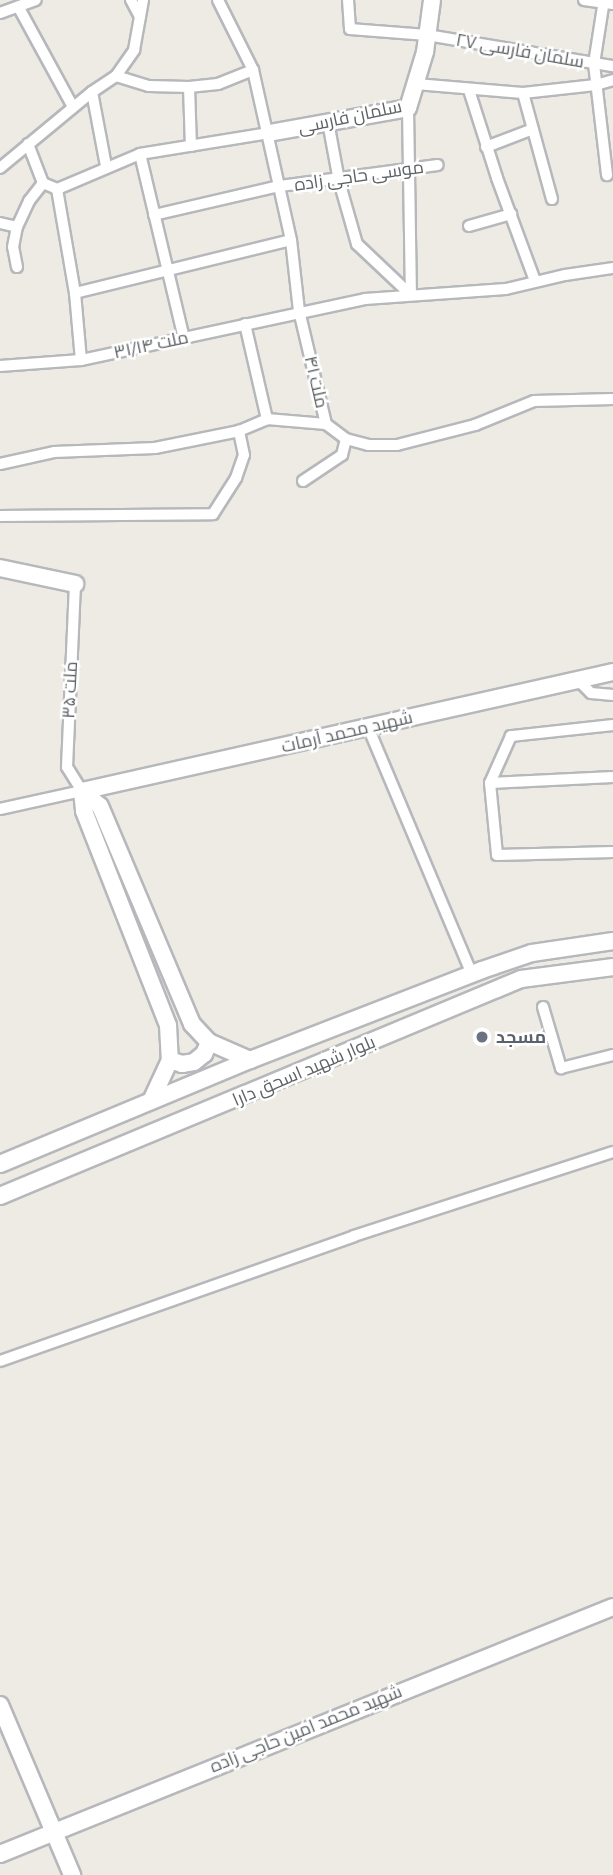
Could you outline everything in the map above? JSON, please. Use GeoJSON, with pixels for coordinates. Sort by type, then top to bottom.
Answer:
{"type":"FeatureCollection","features":[{"type":"Feature","properties":{"kind":"street"},"geometry":{"type":"LineString","coordinates":[[0,13],[36,0]]}},
{"type":"Feature","properties":{"kind":"street"},"geometry":{"type":"LineString","coordinates":[[131,0],[141,17]]}},
{"type":"Feature","properties":{"kind":"street"},"geometry":{"type":"LineString","coordinates":[[0,167],[92,92],[116,76],[134,50],[143,0]]}},
{"type":"Feature","properties":{"kind":"street","name":"ملت ۴۱"},"geometry":{"type":"LineString","coordinates":[[0,464],[54,452],[155,448],[239,431],[267,419],[327,424],[299,311],[291,240],[269,133],[253,71],[218,0]]}},
{"type":"Feature","properties":{"kind":"street","name":"سلمان فارسی ۲۷"},"geometry":{"type":"LineString","coordinates":[[348,0],[350,29],[427,35],[613,66]]}},
{"type":"Feature","properties":{"kind":"street","name":"سلمان فارسی"},"geometry":{"type":"LineString","coordinates":[[269,133],[408,108],[427,35],[432,0]]}},
{"type":"Feature","properties":{"kind":"street"},"geometry":{"type":"LineString","coordinates":[[584,0],[607,2],[594,64],[607,175]]}},
{"type":"Feature","properties":{"kind":"street"},"geometry":{"type":"LineString","coordinates":[[19,8],[73,107]]}},
{"type":"Feature","properties":{"kind":"street"},"geometry":{"type":"LineString","coordinates":[[116,76],[149,86],[189,87],[218,84],[253,71]]}},
{"type":"Feature","properties":{"kind":"street"},"geometry":{"type":"LineString","coordinates":[[416,84],[523,93],[596,85],[613,80]]}},
{"type":"Feature","properties":{"kind":"street"},"geometry":{"type":"LineString","coordinates":[[189,87],[191,146]]}},
{"type":"Feature","properties":{"kind":"street"},"geometry":{"type":"LineString","coordinates":[[469,90],[486,147],[536,281]]}},
{"type":"Feature","properties":{"kind":"street"},"geometry":{"type":"LineString","coordinates":[[92,92],[106,166]]}},
{"type":"Feature","properties":{"kind":"street"},"geometry":{"type":"LineString","coordinates":[[523,93],[552,199]]}},
{"type":"Feature","properties":{"kind":"street"},"geometry":{"type":"LineString","coordinates":[[408,108],[411,295]]}},
{"type":"Feature","properties":{"kind":"street"},"geometry":{"type":"LineString","coordinates":[[328,122],[339,181],[357,244],[411,295]]}},
{"type":"Feature","properties":{"kind":"street"},"geometry":{"type":"LineString","coordinates":[[486,147],[533,130]]}},
{"type":"Feature","properties":{"kind":"street"},"geometry":{"type":"LineString","coordinates":[[28,144],[43,183],[57,189],[106,166],[140,154],[269,133]]}},
{"type":"Feature","properties":{"kind":"street"},"geometry":{"type":"LineString","coordinates":[[140,154],[184,338]]}},
{"type":"Feature","properties":{"kind":"street","name":"موسی حاجی زاده"},"geometry":{"type":"LineString","coordinates":[[155,215],[281,186],[339,181],[438,165]]}},
{"type":"Feature","properties":{"kind":"street"},"geometry":{"type":"LineString","coordinates":[[17,267],[13,247],[17,227],[29,201],[43,183]]}},
{"type":"Feature","properties":{"kind":"street"},"geometry":{"type":"LineString","coordinates":[[57,189],[75,293],[81,360]]}},
{"type":"Feature","properties":{"kind":"street"},"geometry":{"type":"LineString","coordinates":[[469,226],[511,214]]}},
{"type":"Feature","properties":{"kind":"street"},"geometry":{"type":"LineString","coordinates":[[0,223],[17,227]]}},
{"type":"Feature","properties":{"kind":"street"},"geometry":{"type":"LineString","coordinates":[[75,293],[291,240]]}},
{"type":"Feature","properties":{"kind":"street","name":"ملت ۳۱/۱۴"},"geometry":{"type":"LineString","coordinates":[[0,366],[81,360],[299,311],[365,299],[506,289],[613,268]]}},
{"type":"Feature","properties":{"kind":"street"},"geometry":{"type":"LineString","coordinates":[[245,324],[267,419]]}},
{"type":"Feature","properties":{"kind":"street"},"geometry":{"type":"LineString","coordinates":[[327,424],[345,439],[368,445],[397,445],[475,425],[534,401],[613,399]]}},
{"type":"Feature","properties":{"kind":"street"},"geometry":{"type":"LineString","coordinates":[[0,516],[213,514],[236,478],[244,455],[239,431]]}},
{"type":"Feature","properties":{"kind":"street"},"geometry":{"type":"LineString","coordinates":[[303,481],[342,455],[345,439]]}},
{"type":"Feature","properties":{"kind":"street"},"geometry":{"type":"LineString","coordinates":[[0,568],[75,584]]}},
{"type":"Feature","properties":{"kind":"street","name":"ملت ۳۵"},"geometry":{"type":"LineString","coordinates":[[75,584],[67,767],[82,791]]}},
{"type":"Feature","properties":{"kind":"street","name":"شهید محمد آرمات"},"geometry":{"type":"LineString","coordinates":[[82,791],[613,672]]}},
{"type":"Feature","properties":{"kind":"street"},"geometry":{"type":"LineString","coordinates":[[579,681],[591,693],[613,695]]}},
{"type":"Feature","properties":{"kind":"street"},"geometry":{"type":"LineString","coordinates":[[613,725],[511,736],[490,783],[497,855],[613,852]]}},
{"type":"Feature","properties":{"kind":"street"},"geometry":{"type":"LineString","coordinates":[[368,727],[472,974]]}},
{"type":"Feature","properties":{"kind":"street"},"geometry":{"type":"LineString","coordinates":[[490,783],[613,776]]}},
{"type":"Feature","properties":{"kind":"street"},"geometry":{"type":"LineString","coordinates":[[0,809],[82,791]]}},
{"type":"Feature","properties":{"kind":"street"},"geometry":{"type":"LineString","coordinates":[[82,791],[100,806],[192,1024],[207,1040],[250,1060]]}},
{"type":"Feature","properties":{"kind":"street"},"geometry":{"type":"LineString","coordinates":[[82,791],[84,810],[168,1025],[170,1054],[151,1101]]}},
{"type":"Feature","properties":{"kind":"street","name":"بلوار شهید اسحق دارا"},"geometry":{"type":"LineString","coordinates":[[0,1164],[250,1060],[472,974],[532,953],[613,941]]}},
{"type":"Feature","properties":{"kind":"street","name":"بلوار شهید اسحق دارا"},"geometry":{"type":"LineString","coordinates":[[0,1196],[522,979],[613,967]]}},
{"type":"Feature","properties":{"kind":"street"},"geometry":{"type":"LineString","coordinates":[[543,1007],[561,1068],[613,1055]]}},
{"type":"Feature","properties":{"kind":"street"},"geometry":{"type":"LineString","coordinates":[[170,1054],[192,1057],[201,1050],[207,1040]]}},
{"type":"Feature","properties":{"kind":"street"},"geometry":{"type":"LineString","coordinates":[[0,1360],[354,1236],[613,1152]]}},
{"type":"Feature","properties":{"kind":"street","name":"شهید محمد امین حاجی زاده"},"geometry":{"type":"LineString","coordinates":[[0,1854],[613,1607]]}},
{"type":"Feature","properties":{"kind":"street"},"geometry":{"type":"LineString","coordinates":[[0,1706],[72,1875]]}},
{"type":"Feature","properties":{"kind":"place","name":"مسجد"},"geometry":{"type":"Point","coordinates":[482,1037]}}]}
